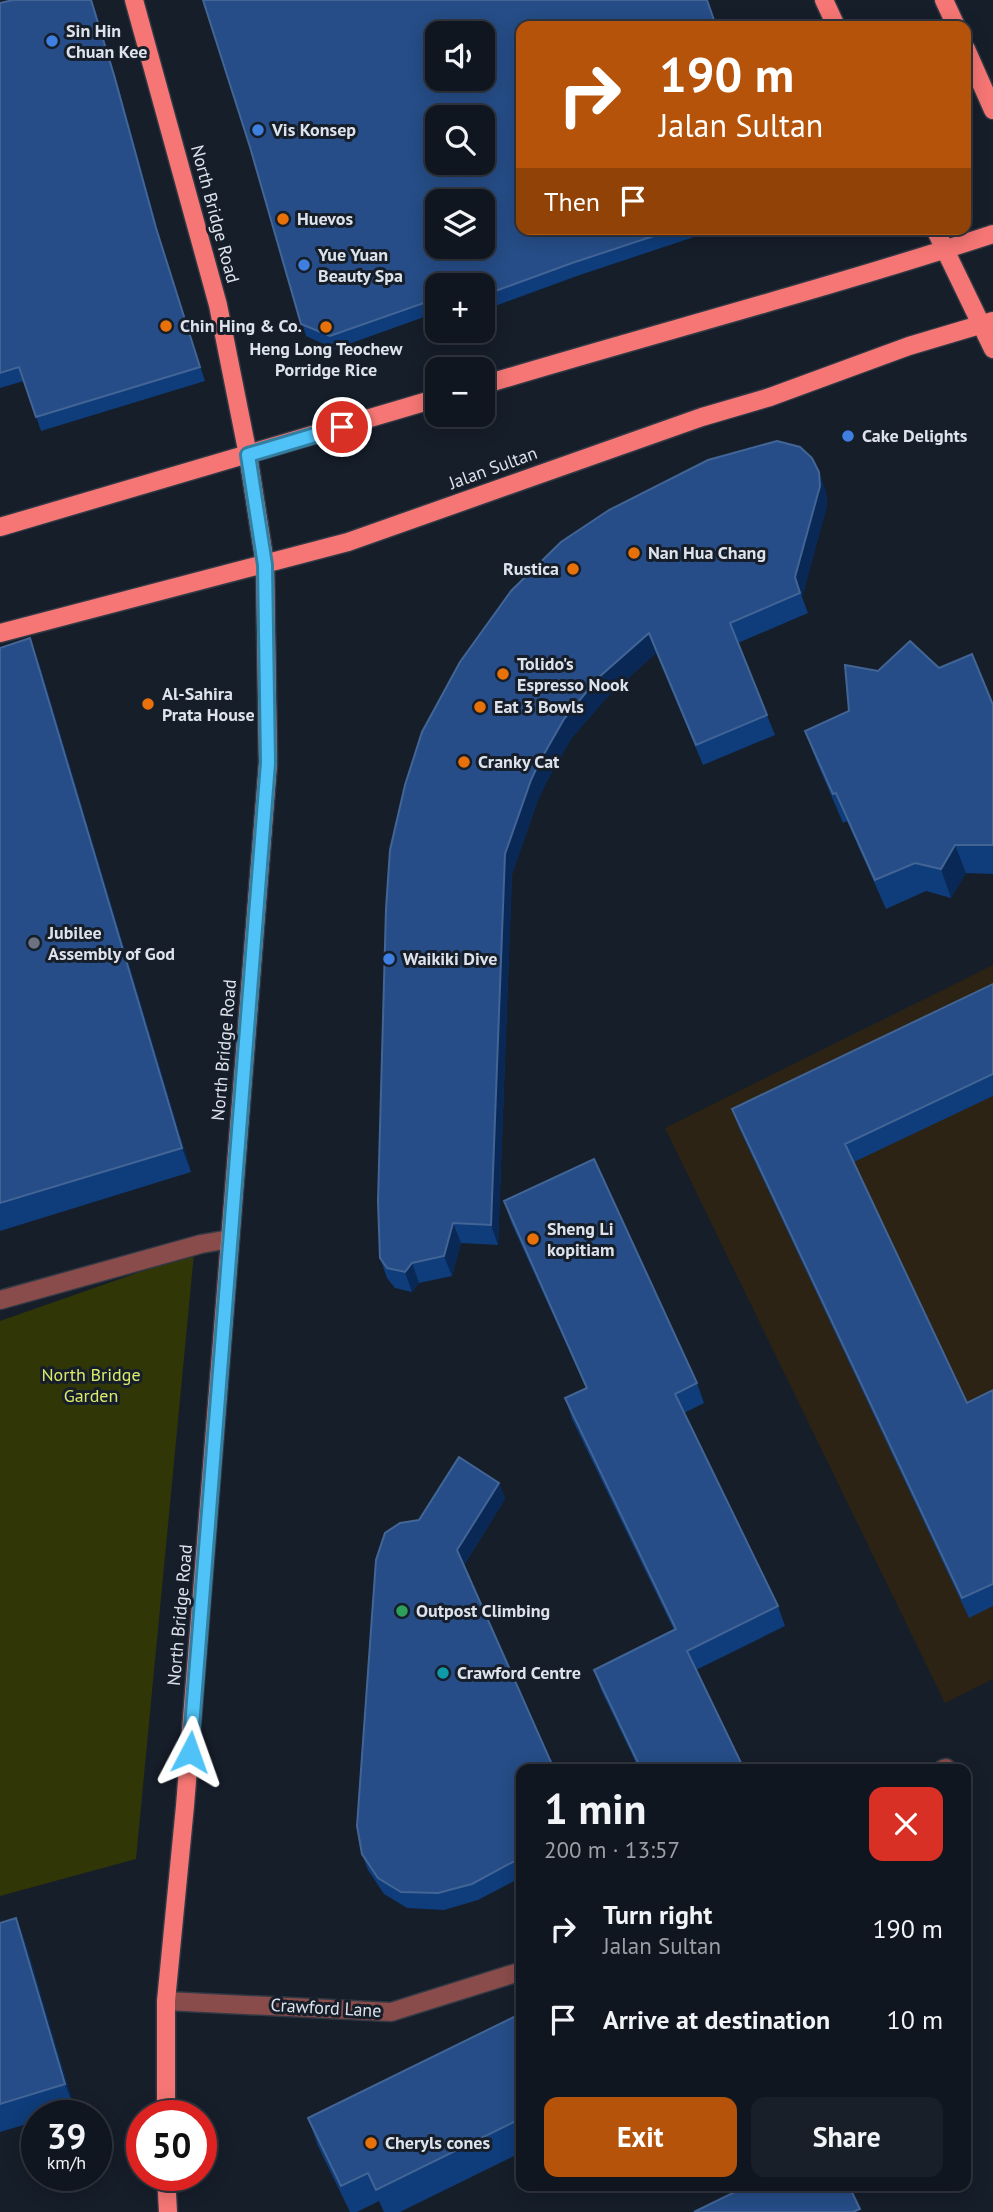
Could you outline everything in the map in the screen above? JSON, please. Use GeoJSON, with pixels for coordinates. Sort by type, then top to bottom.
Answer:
{"type":"FeatureCollection","features":[{"type":"Feature","properties":{"kind":"main road","name":"North Bridge Road"},"geometry":{"type":"LineString","coordinates":[[134,0],[218,305],[248,455],[265,565],[268,763],[185,1806],[166,2001],[166,2100]]}},
{"type":"Feature","properties":{"kind":"main road"},"geometry":{"type":"LineString","coordinates":[[824,0],[834,21]]}},
{"type":"Feature","properties":{"kind":"main road"},"geometry":{"type":"LineString","coordinates":[[944,0],[954,21]]}},
{"type":"Feature","properties":{"kind":"main road"},"geometry":{"type":"LineString","coordinates":[[971,60],[993,110]]}},
{"type":"Feature","properties":{"kind":"main road"},"geometry":{"type":"LineString","coordinates":[[495,381],[877,272],[993,233]]}},
{"type":"Feature","properties":{"kind":"main road"},"geometry":{"type":"LineString","coordinates":[[938,235],[987,323],[993,349]]}},
{"type":"Feature","properties":{"kind":"main road","name":"Jalan Sultan"},"geometry":{"type":"LineString","coordinates":[[0,633],[348,542],[909,346],[987,323]]}},
{"type":"Feature","properties":{"kind":"main road"},"geometry":{"type":"LineString","coordinates":[[0,527],[425,402]]}},
{"type":"Feature","properties":{"kind":"main road"},"geometry":{"type":"LineString","coordinates":[[167,2191],[168,2212]]}},
{"type":"Feature","properties":{"kind":"lane"},"geometry":{"type":"LineString","coordinates":[[0,1300],[201,1244],[230,1239]]}},
{"type":"Feature","properties":{"kind":"lane","name":"Crawford Lane"},"geometry":{"type":"LineString","coordinates":[[166,2001],[391,2012],[516,1973]]}},
{"type":"Feature","properties":{"kind":"shaded area"},"geometry":{"type":"Polygon","coordinates":[[[993,965],[993,1679],[945,1703],[665,1128],[993,965]]]}},
{"type":"Feature","properties":{"kind":"green space","name":"North Bridge Garden"},"geometry":{"type":"Polygon","coordinates":[[[194,1253],[136,1859],[0,1896],[0,1321],[194,1253]]]}},
{"type":"Feature","properties":{"kind":"building"},"geometry":{"type":"Polygon","coordinates":[[[13,0],[91,0],[156,228],[200,367],[36,417],[19,367],[0,373],[0,3],[13,0]]]}},
{"type":"Feature","properties":{"kind":"building"},"geometry":{"type":"Polygon","coordinates":[[[203,0],[707,0],[714,21],[516,21],[516,235],[657,235],[495,291],[495,273],[425,273],[425,303],[330,336],[301,324],[250,147],[203,0]]]}},
{"type":"Feature","properties":{"kind":"building"},"geometry":{"type":"Polygon","coordinates":[[[777,441],[800,447],[812,458],[819,472],[820,486],[795,577],[800,593],[730,623],[767,715],[696,745],[649,633],[598,678],[564,719],[531,780],[505,854],[491,1225],[453,1223],[444,1256],[412,1263],[405,1272],[387,1268],[380,1258],[378,1201],[386,909],[390,850],[405,785],[422,732],[460,662],[511,591],[561,542],[609,510],[708,460],[777,441]]]}},
{"type":"Feature","properties":{"kind":"building"},"geometry":{"type":"Polygon","coordinates":[[[30,638],[182,1148],[0,1203],[0,648],[30,638]]]}},
{"type":"Feature","properties":{"kind":"building"},"geometry":{"type":"Polygon","coordinates":[[[910,641],[939,668],[972,654],[993,705],[993,845],[955,845],[941,869],[915,863],[875,880],[805,731],[849,711],[845,665],[878,671],[910,641]]]}},
{"type":"Feature","properties":{"kind":"building"},"geometry":{"type":"Polygon","coordinates":[[[993,984],[993,1074],[845,1144],[967,1403],[993,1390],[993,1584],[962,1598],[732,1109],[993,984]]]}},
{"type":"Feature","properties":{"kind":"building"},"geometry":{"type":"Polygon","coordinates":[[[594,1159],[697,1383],[675,1394],[778,1606],[687,1651],[742,1764],[639,1764],[594,1670],[676,1629],[565,1398],[587,1388],[504,1201],[594,1159]]]}},
{"type":"Feature","properties":{"kind":"building","name":"Crawford Centre"},"geometry":{"type":"Polygon","coordinates":[[[459,1457],[499,1483],[457,1550],[552,1764],[516,1764],[516,1860],[472,1884],[438,1893],[401,1892],[378,1878],[362,1854],[357,1826],[376,1560],[385,1533],[400,1523],[419,1520],[459,1457]]]}},
{"type":"Feature","properties":{"kind":"building"},"geometry":{"type":"Polygon","coordinates":[[[16,1918],[65,2084],[0,2104],[0,1923],[16,1918]]]}},
{"type":"Feature","properties":{"kind":"building"},"geometry":{"type":"Polygon","coordinates":[[[516,2016],[516,2121],[376,2190],[368,2173],[341,2186],[308,2118],[516,2016]]]}},
{"type":"Feature","properties":{"kind":"building"},"geometry":{"type":"Polygon","coordinates":[[[737,2191],[851,2191],[860,2209],[853,2212],[694,2212],[737,2191]]]}},
{"type":"Feature","properties":{"kind":"place","name":"Sin Hin Chuan Kee"},"geometry":{"type":"Point","coordinates":[52,41]}},
{"type":"Feature","properties":{"kind":"place","name":"Vis Konsep"},"geometry":{"type":"Point","coordinates":[258,130]}},
{"type":"Feature","properties":{"kind":"place","name":"Huevos"},"geometry":{"type":"Point","coordinates":[283,219]}},
{"type":"Feature","properties":{"kind":"place","name":"Yue Yuan Beauty Spa"},"geometry":{"type":"Point","coordinates":[304,265]}},
{"type":"Feature","properties":{"kind":"place","name":"Chin Hing & Co."},"geometry":{"type":"Point","coordinates":[166,326]}},
{"type":"Feature","properties":{"kind":"place","name":"Heng Long Teochew Porridge Rice"},"geometry":{"type":"Point","coordinates":[326,327]}},
{"type":"Feature","properties":{"kind":"place","name":"Cake Delights"},"geometry":{"type":"Point","coordinates":[848,436]}},
{"type":"Feature","properties":{"kind":"place","name":"Nan Hua Chang"},"geometry":{"type":"Point","coordinates":[634,553]}},
{"type":"Feature","properties":{"kind":"place","name":"Rustica"},"geometry":{"type":"Point","coordinates":[573,569]}},
{"type":"Feature","properties":{"kind":"place","name":"Tolido's Espresso Nook"},"geometry":{"type":"Point","coordinates":[503,674]}},
{"type":"Feature","properties":{"kind":"place","name":"Al-Sahira Prata House"},"geometry":{"type":"Point","coordinates":[148,704]}},
{"type":"Feature","properties":{"kind":"place","name":"Eat 3 Bowls"},"geometry":{"type":"Point","coordinates":[480,707]}},
{"type":"Feature","properties":{"kind":"place","name":"Cranky Cat"},"geometry":{"type":"Point","coordinates":[464,762]}},
{"type":"Feature","properties":{"kind":"place","name":"Jubilee Assembly of God"},"geometry":{"type":"Point","coordinates":[34,943]}},
{"type":"Feature","properties":{"kind":"place","name":"Waikiki Dive"},"geometry":{"type":"Point","coordinates":[389,959]}},
{"type":"Feature","properties":{"kind":"place","name":"Sheng Li kopitiam"},"geometry":{"type":"Point","coordinates":[533,1239]}},
{"type":"Feature","properties":{"kind":"place","name":"Outpost Climbing"},"geometry":{"type":"Point","coordinates":[402,1611]}},
{"type":"Feature","properties":{"kind":"place","name":"Crawford Centre"},"geometry":{"type":"Point","coordinates":[443,1673]}},
{"type":"Feature","properties":{"kind":"place","name":"Cheryls cones"},"geometry":{"type":"Point","coordinates":[371,2143]}},
{"type":"Feature","properties":{"kind":"route"},"geometry":{"type":"LineString","coordinates":[[190,1752],[268,763],[265,565],[248,455],[342,427]]}}]}
